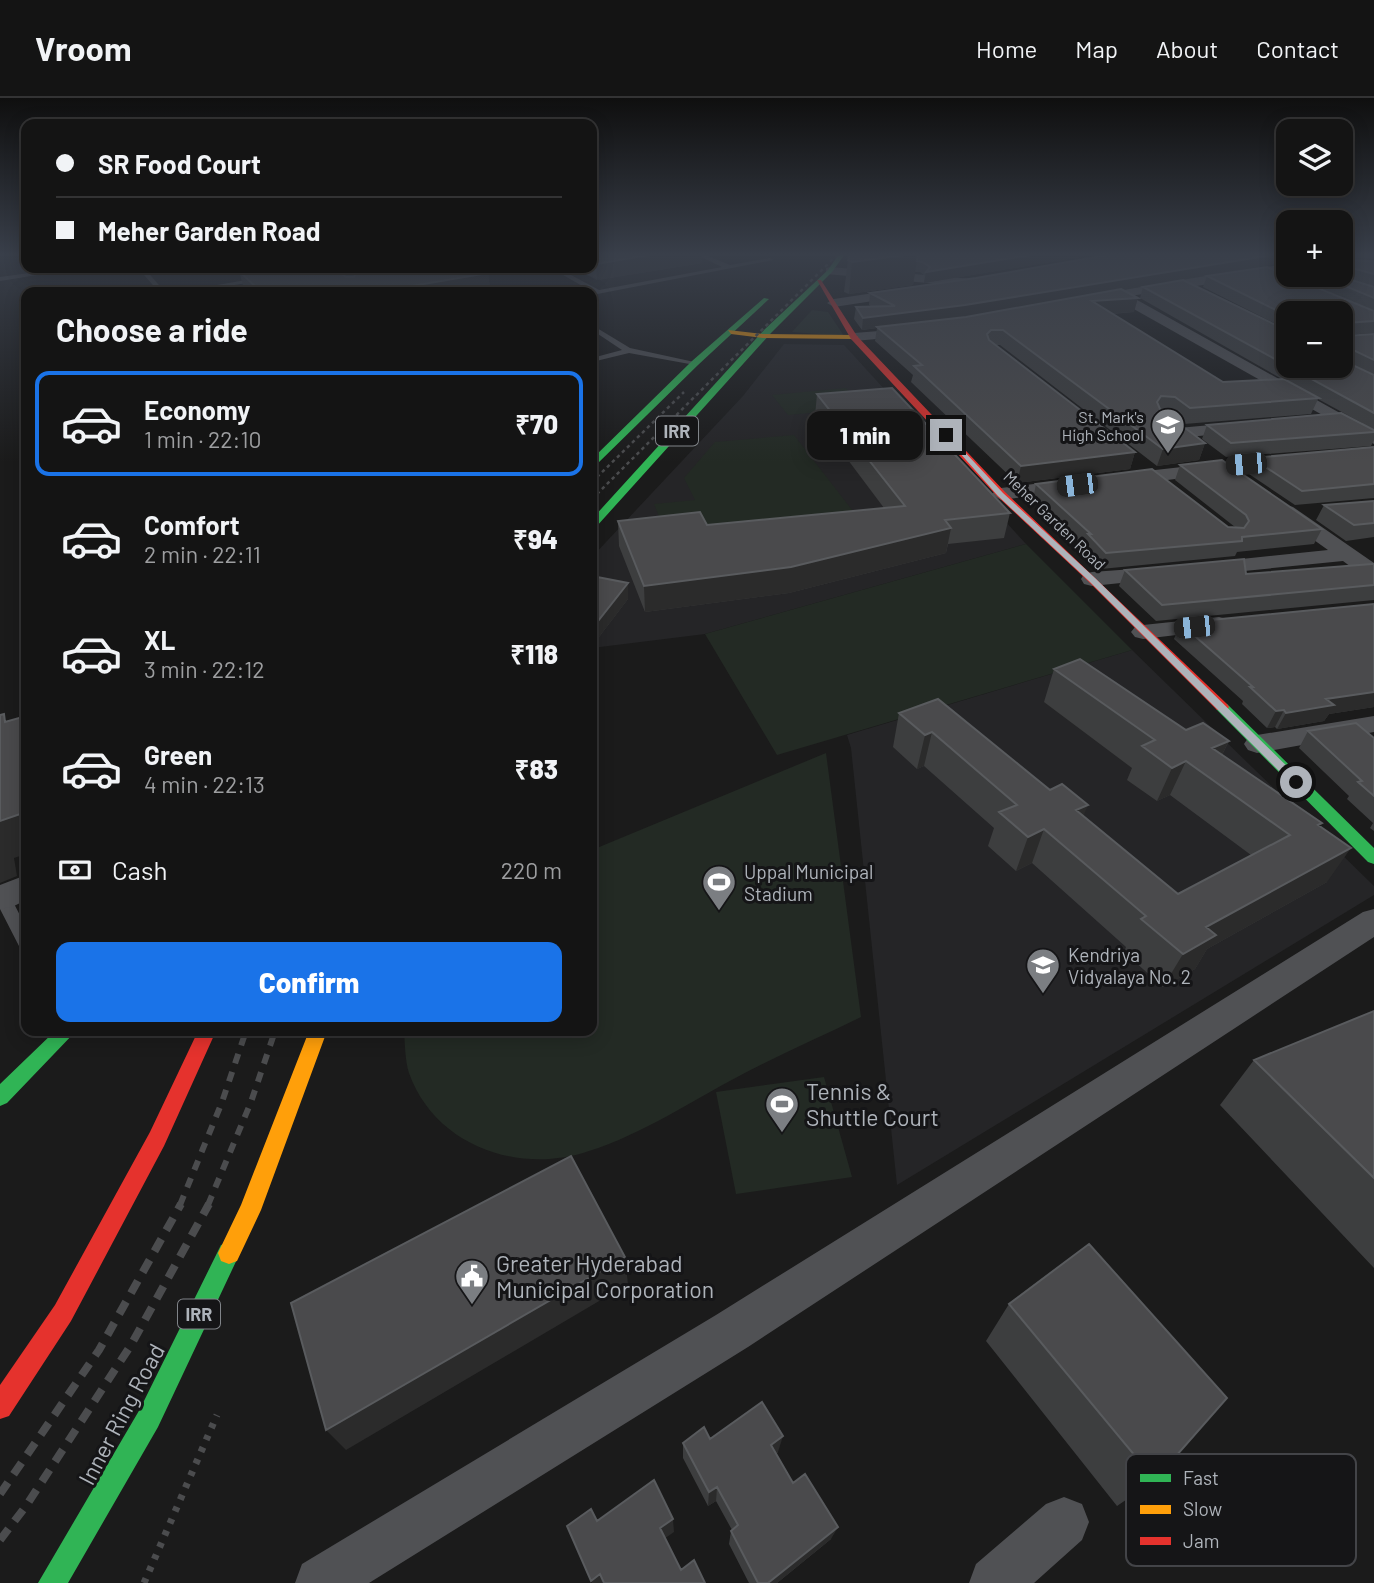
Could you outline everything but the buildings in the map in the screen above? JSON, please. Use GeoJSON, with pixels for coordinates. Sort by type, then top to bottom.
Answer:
{"type":"FeatureCollection","features":[{"type":"Feature","properties":{"kind":"main road","name":"IRR"},"geometry":{"type":"LineString","coordinates":[[597,459],[692,365],[740,323]]}},
{"type":"Feature","properties":{"kind":"main road","name":"IRR"},"geometry":{"type":"LineString","coordinates":[[597,519],[776,323]]}},
{"type":"Feature","properties":{"kind":"main road","name":"Meher Garden Road"},"geometry":{"type":"LineString","coordinates":[[846,323],[854,337],[1001,494],[1092,579],[1374,858]]}},
{"type":"Feature","properties":{"kind":"main road"},"geometry":{"type":"LineString","coordinates":[[731,332],[763,336],[854,337]]}},
{"type":"Feature","properties":{"kind":"main road"},"geometry":{"type":"LineString","coordinates":[[0,1097],[62,1036]]}},
{"type":"Feature","properties":{"kind":"main road"},"geometry":{"type":"LineString","coordinates":[[0,1407],[64,1313],[157,1139],[205,1036]]}},
{"type":"Feature","properties":{"kind":"main road","name":"Inner Ring Road"},"geometry":{"type":"LineString","coordinates":[[52,1583],[149,1418],[250,1210],[316,1036]]}},
{"type":"Feature","properties":{"kind":"street"},"geometry":{"type":"LineString","coordinates":[[1168,323],[1374,439]]}},
{"type":"Feature","properties":{"kind":"street"},"geometry":{"type":"LineString","coordinates":[[854,337],[930,330]]}},
{"type":"Feature","properties":{"kind":"street"},"geometry":{"type":"LineString","coordinates":[[1218,352],[1241,350]]}},
{"type":"Feature","properties":{"kind":"street"},"geometry":{"type":"LineString","coordinates":[[1162,419],[1251,486]]}},
{"type":"Feature","properties":{"kind":"street"},"geometry":{"type":"LineString","coordinates":[[1311,421],[1338,419]]}},
{"type":"Feature","properties":{"kind":"street"},"geometry":{"type":"LineString","coordinates":[[1178,433],[1258,426]]}},
{"type":"Feature","properties":{"kind":"street"},"geometry":{"type":"LineString","coordinates":[[1132,459],[1175,493]]}},
{"type":"Feature","properties":{"kind":"street"},"geometry":{"type":"LineString","coordinates":[[1001,494],[1221,466],[1304,459]]}},
{"type":"Feature","properties":{"kind":"street"},"geometry":{"type":"LineString","coordinates":[[1271,500],[1374,573]]}},
{"type":"Feature","properties":{"kind":"street"},"geometry":{"type":"LineString","coordinates":[[1291,514],[1319,511]]}},
{"type":"Feature","properties":{"kind":"street"},"geometry":{"type":"LineString","coordinates":[[1092,579],[1350,554]]}},
{"type":"Feature","properties":{"kind":"street"},"geometry":{"type":"LineString","coordinates":[[1143,632],[1238,622]]}},
{"type":"Feature","properties":{"kind":"street"},"geometry":{"type":"LineString","coordinates":[[1257,744],[1374,724]]}},
{"type":"Feature","properties":{"kind":"street"},"geometry":{"type":"LineString","coordinates":[[321,1583],[744,1323],[1374,922]]}},
{"type":"Feature","properties":{"kind":"street"},"geometry":{"type":"LineString","coordinates":[[995,1583],[1064,1522]]}},
{"type":"Feature","properties":{"kind":"lane"},"geometry":{"type":"LineString","coordinates":[[597,330],[630,350],[692,365]]}},
{"type":"Feature","properties":{"kind":"lane"},"geometry":{"type":"LineString","coordinates":[[597,340],[620,354],[646,361],[692,365]]}},
{"type":"Feature","properties":{"kind":"lane"},"geometry":{"type":"LineString","coordinates":[[597,359],[630,350]]}},
{"type":"Feature","properties":{"kind":"lane"},"geometry":{"type":"LineString","coordinates":[[15,892],[21,920]]}},
{"type":"Feature","properties":{"kind":"path"},"geometry":{"type":"LineString","coordinates":[[144,1583],[217,1415]]}},
{"type":"Feature","properties":{"kind":"shaded area"},"geometry":{"type":"Polygon","coordinates":[[[800,323],[836,323],[844,336],[792,332],[800,323]]]}},
{"type":"Feature","properties":{"kind":"shaded area"},"geometry":{"type":"Polygon","coordinates":[[[784,344],[844,345],[1026,544],[705,634],[597,647],[597,552],[743,396],[784,344]]]}},
{"type":"Feature","properties":{"kind":"shaded area"},"geometry":{"type":"Polygon","coordinates":[[[846,388],[864,408],[788,415],[772,395],[846,388]]]}},
{"type":"Feature","properties":{"kind":"shaded area"},"geometry":{"type":"Polygon","coordinates":[[[794,435],[866,528],[668,539],[654,504],[695,500],[684,478],[715,442],[794,435]]]}},
{"type":"Feature","properties":{"kind":"shaded area"},"geometry":{"type":"Polygon","coordinates":[[[1026,544],[1132,650],[777,755],[705,634],[1026,544]]]}},
{"type":"Feature","properties":{"kind":"shaded area","name":"Kendriya Vidyalaya No. 2"},"geometry":{"type":"Polygon","coordinates":[[[1132,650],[1374,886],[1374,895],[897,1185],[851,748],[847,735],[1132,650]]]}},
{"type":"Feature","properties":{"kind":"shaded area","name":"Uppal Municipal Stadium"},"geometry":{"type":"Polygon","coordinates":[[[826,753],[861,1017],[756,1067],[628,1136],[589,1151],[562,1158],[535,1159],[508,1156],[482,1148],[459,1136],[438,1119],[421,1098],[409,1073],[404,1036],[597,1036],[597,848],[826,753]]]}},
{"type":"Feature","properties":{"kind":"shaded area","name":"Tennis & Shuttle Court"},"geometry":{"type":"Polygon","coordinates":[[[824,1077],[852,1177],[736,1194],[716,1092],[824,1077]]]}},
{"type":"Feature","properties":{"kind":"railway"},"geometry":{"type":"LineString","coordinates":[[597,494],[768,323]]}},
{"type":"Feature","properties":{"kind":"railway"},"geometry":{"type":"LineString","coordinates":[[597,477],[684,392]]}},
{"type":"Feature","properties":{"kind":"railway"},"geometry":{"type":"LineString","coordinates":[[180,1205],[222,1102],[244,1036]]}},
{"type":"Feature","properties":{"kind":"railway"},"geometry":{"type":"LineString","coordinates":[[208,1205],[251,1102],[273,1036]]}},
{"type":"Feature","properties":{"kind":"railway"},"geometry":{"type":"LineString","coordinates":[[0,1494],[99,1350],[181,1204]]}},
{"type":"Feature","properties":{"kind":"railway"},"geometry":{"type":"LineString","coordinates":[[0,1540],[26,1506],[131,1345],[209,1204]]}},
{"type":"Feature","properties":{"kind":"traffic: fast"},"geometry":{"type":"LineString","coordinates":[[597,459],[739,323]]}},
{"type":"Feature","properties":{"kind":"traffic: fast"},"geometry":{"type":"LineString","coordinates":[[597,519],[776,323]]}},
{"type":"Feature","properties":{"kind":"traffic: fast"},"geometry":{"type":"LineString","coordinates":[[1222,707],[1374,858]]}},
{"type":"Feature","properties":{"kind":"traffic: fast"},"geometry":{"type":"LineString","coordinates":[[0,1097],[62,1036]]}},
{"type":"Feature","properties":{"kind":"traffic: fast"},"geometry":{"type":"LineString","coordinates":[[52,1583],[149,1418],[229,1253]]}},
{"type":"Feature","properties":{"kind":"traffic: slow"},"geometry":{"type":"LineString","coordinates":[[731,332],[763,336],[854,337]]}},
{"type":"Feature","properties":{"kind":"traffic: slow"},"geometry":{"type":"LineString","coordinates":[[229,1253],[250,1210],[316,1036]]}},
{"type":"Feature","properties":{"kind":"traffic: jam"},"geometry":{"type":"LineString","coordinates":[[845,323],[854,337],[1001,494],[1222,707]]}},
{"type":"Feature","properties":{"kind":"traffic: jam"},"geometry":{"type":"LineString","coordinates":[[0,1407],[63,1313],[157,1139],[205,1036]]}},
{"type":"Feature","properties":{"kind":"place","name":"St. Mark's High School"},"geometry":{"type":"Point","coordinates":[1168,455]}},
{"type":"Feature","properties":{"kind":"place","name":"Uppal Municipal Stadium"},"geometry":{"type":"Point","coordinates":[719,912]}},
{"type":"Feature","properties":{"kind":"place","name":"Kendriya Vidyalaya No. 2"},"geometry":{"type":"Point","coordinates":[1043,995]}},
{"type":"Feature","properties":{"kind":"place","name":"Tennis & Shuttle Court"},"geometry":{"type":"Point","coordinates":[782,1134]}},
{"type":"Feature","properties":{"kind":"place","name":"Greater Hyderabad Municipal Corporation"},"geometry":{"type":"Point","coordinates":[472,1306]}},
{"type":"Feature","properties":{"kind":"route"},"geometry":{"type":"LineString","coordinates":[[946,435],[1001,494],[1092,579],[1296,782]]}}]}
